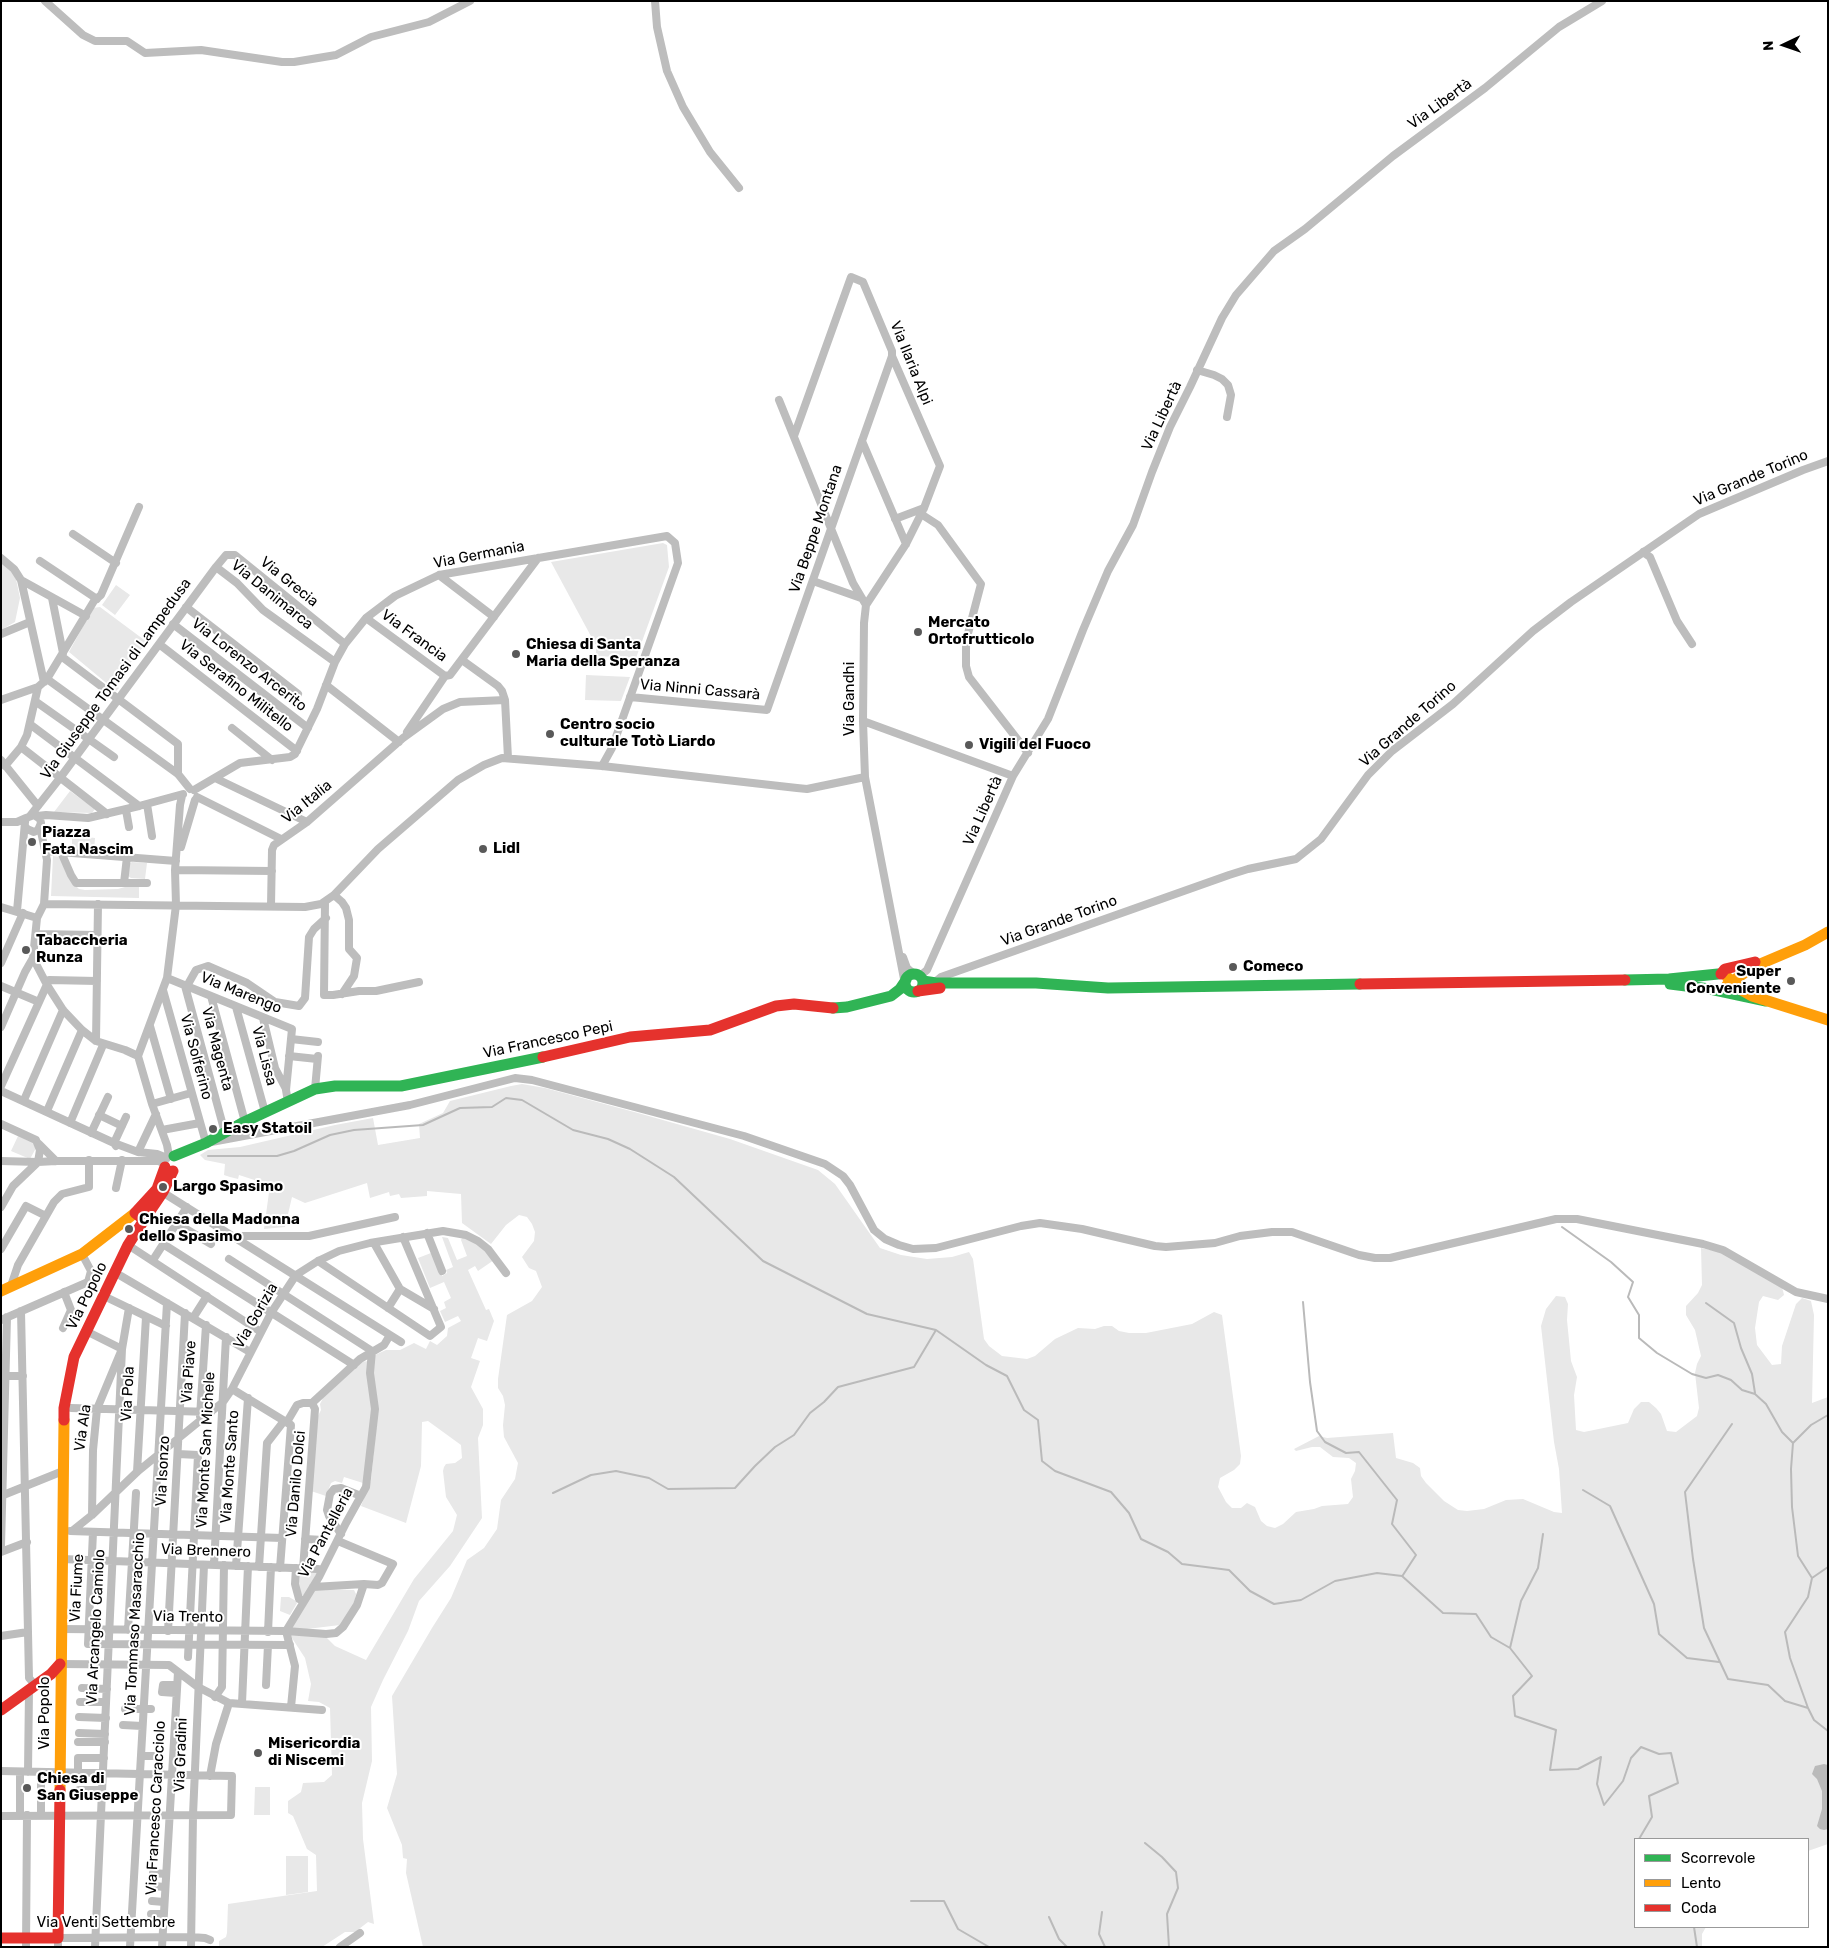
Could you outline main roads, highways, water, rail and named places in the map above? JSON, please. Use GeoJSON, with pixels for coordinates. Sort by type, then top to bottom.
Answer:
{"type":"FeatureCollection","features":[{"type":"Feature","properties":{"kind":"main road"},"geometry":{"type":"LineString","coordinates":[[1642,980],[1725,981],[1805,945],[1828,932]]}},
{"type":"Feature","properties":{"kind":"main road"},"geometry":{"type":"LineString","coordinates":[[1725,981],[1769,960]]}},
{"type":"Feature","properties":{"kind":"main road"},"geometry":{"type":"LineString","coordinates":[[916,983],[1036,983],[1108,988],[1642,980],[1669,979],[1706,974],[1766,1001],[1828,1020]]}},
{"type":"Feature","properties":{"kind":"main road"},"geometry":{"type":"LineString","coordinates":[[916,983],[976,983]]}},
{"type":"Feature","properties":{"kind":"main road","name":"Via Francesco Pepi"},"geometry":{"type":"LineString","coordinates":[[163,1193],[170,1161],[185,1158],[206,1143],[265,1112],[287,1096],[335,1086],[401,1086],[630,1037],[710,1030],[776,1006],[794,1004],[828,1008],[886,1002],[910,995],[916,983]]}},
{"type":"Feature","properties":{"kind":"main road"},"geometry":{"type":"LineString","coordinates":[[240,1138],[241,1124]]}},
{"type":"Feature","properties":{"kind":"main road"},"geometry":{"type":"LineString","coordinates":[[6,1289],[82,1254],[163,1193]]}},
{"type":"Feature","properties":{"kind":"main road"},"geometry":{"type":"LineString","coordinates":[[132,1247],[144,1220],[163,1193]]}},
{"type":"Feature","properties":{"kind":"main road"},"geometry":{"type":"LineString","coordinates":[[135,1213],[144,1220]]}},
{"type":"Feature","properties":{"kind":"main road","name":"Via Popolo"},"geometry":{"type":"LineString","coordinates":[[58,1942],[60,1772],[57,1671],[61,1629],[62,1559],[66,1533],[63,1471],[64,1408],[74,1357],[110,1299],[132,1247]]}},
{"type":"Feature","properties":{"kind":"main road","name":"Via Popolo"},"geometry":{"type":"LineString","coordinates":[[66,1533],[70,1526],[71,1408],[81,1359],[90,1333],[132,1247]]}},
{"type":"Feature","properties":{"kind":"main road"},"geometry":{"type":"LineString","coordinates":[[2,1707],[57,1671]]}},
{"type":"Feature","properties":{"kind":"main road","name":"Via Venti Settembre"},"geometry":{"type":"LineString","coordinates":[[1,1938],[26,1942],[58,1942]]}},
{"type":"Feature","properties":{"kind":"waterway"},"geometry":{"type":"LineString","coordinates":[[208,1156],[277,1156],[294,1151],[330,1135],[354,1130],[423,1125],[460,1108],[492,1107],[506,1098],[522,1100],[573,1130],[608,1139],[630,1149],[674,1177],[763,1261],[867,1314],[936,1330],[986,1365],[1007,1376],[1024,1410],[1038,1420],[1042,1461],[1055,1471],[1111,1492],[1129,1513],[1141,1539],[1168,1552],[1182,1564],[1229,1570],[1250,1591],[1274,1604],[1301,1600],[1335,1581],[1377,1573],[1402,1576],[1443,1613],[1476,1614],[1491,1637],[1510,1648],[1532,1676],[1513,1696],[1515,1716],[1556,1730],[1550,1770],[1578,1769],[1601,1757],[1597,1784],[1604,1805],[1623,1781],[1631,1758],[1641,1747],[1659,1754],[1671,1753],[1678,1783],[1649,1796],[1652,1817],[1640,1838]]}},
{"type":"Feature","properties":{"kind":"waterway"},"geometry":{"type":"LineString","coordinates":[[1562,1227],[1611,1262],[1633,1282],[1628,1297],[1639,1315],[1639,1338],[1657,1353],[1692,1374],[1706,1378],[1718,1375],[1731,1380],[1742,1390],[1755,1394],[1766,1404],[1782,1432],[1793,1443]]}},
{"type":"Feature","properties":{"kind":"waterway"},"geometry":{"type":"LineString","coordinates":[[1303,1302],[1310,1382],[1317,1431],[1325,1442],[1346,1453],[1359,1452],[1397,1500],[1392,1524],[1416,1555],[1403,1575]]}},
{"type":"Feature","properties":{"kind":"waterway"},"geometry":{"type":"LineString","coordinates":[[1706,1303],[1734,1323],[1741,1348],[1752,1374],[1755,1393]]}},
{"type":"Feature","properties":{"kind":"waterway"},"geometry":{"type":"LineString","coordinates":[[553,1493],[591,1475],[616,1471],[649,1478],[668,1489],[735,1488],[775,1447],[794,1435],[810,1413],[838,1387],[914,1367],[936,1330]]}},
{"type":"Feature","properties":{"kind":"waterway"},"geometry":{"type":"LineString","coordinates":[[1828,1415],[1811,1425],[1793,1443],[1791,1469],[1792,1507],[1798,1556],[1812,1578],[1808,1597],[1785,1632],[1790,1658],[1808,1708],[1814,1720],[1828,1731]]}},
{"type":"Feature","properties":{"kind":"waterway"},"geometry":{"type":"LineString","coordinates":[[1732,1424],[1685,1492],[1704,1628],[1728,1679],[1768,1685],[1785,1701],[1808,1708]]}},
{"type":"Feature","properties":{"kind":"waterway"},"geometry":{"type":"LineString","coordinates":[[1583,1490],[1610,1506],[1654,1604],[1659,1634],[1687,1658],[1719,1662]]}},
{"type":"Feature","properties":{"kind":"waterway"},"geometry":{"type":"LineString","coordinates":[[1510,1648],[1521,1601],[1538,1568],[1543,1534]]}},
{"type":"Feature","properties":{"kind":"waterway"},"geometry":{"type":"LineString","coordinates":[[1812,1578],[1828,1567]]}},
{"type":"Feature","properties":{"kind":"waterway"},"geometry":{"type":"LineString","coordinates":[[1145,1843],[1176,1872],[1178,1888],[1167,1914],[1169,1947]]}},
{"type":"Feature","properties":{"kind":"waterway"},"geometry":{"type":"LineString","coordinates":[[911,1901],[944,1901],[958,1929],[989,1947]]}},
{"type":"Feature","properties":{"kind":"waterway"},"geometry":{"type":"LineString","coordinates":[[1102,1912],[1099,1934],[1105,1947]]}},
{"type":"Feature","properties":{"kind":"waterway"},"geometry":{"type":"LineString","coordinates":[[1049,1917],[1059,1939],[1067,1947]]}},
{"type":"Feature","properties":{"kind":"waterway"},"geometry":{"type":"LineString","coordinates":[[1694,1928],[1697,1947]]}},
{"type":"Feature","properties":{"kind":"place","name":"Mercato Ortofrutticolo"},"geometry":{"type":"Point","coordinates":[918,632]}},
{"type":"Feature","properties":{"kind":"place","name":"Chiesa di Santa Maria della Speranza"},"geometry":{"type":"Point","coordinates":[516,654]}},
{"type":"Feature","properties":{"kind":"place","name":"Centro socio culturale Totò Liardo"},"geometry":{"type":"Point","coordinates":[550,734]}},
{"type":"Feature","properties":{"kind":"place","name":"Vigili del Fuoco"},"geometry":{"type":"Point","coordinates":[969,745]}},
{"type":"Feature","properties":{"kind":"place","name":"Piazza Fata Nascim"},"geometry":{"type":"Point","coordinates":[32,842]}},
{"type":"Feature","properties":{"kind":"place","name":"Lidl"},"geometry":{"type":"Point","coordinates":[483,849]}},
{"type":"Feature","properties":{"kind":"place","name":"Tabaccheria Runza"},"geometry":{"type":"Point","coordinates":[26,950]}},
{"type":"Feature","properties":{"kind":"place","name":"Comeco"},"geometry":{"type":"Point","coordinates":[1233,967]}},
{"type":"Feature","properties":{"kind":"place","name":"Super Conveniente"},"geometry":{"type":"Point","coordinates":[1791,981]}},
{"type":"Feature","properties":{"kind":"place","name":"Easy Statoil"},"geometry":{"type":"Point","coordinates":[213,1129]}},
{"type":"Feature","properties":{"kind":"place","name":"Largo Spasimo"},"geometry":{"type":"Point","coordinates":[163,1187]}},
{"type":"Feature","properties":{"kind":"place","name":"Chiesa della Madonna dello Spasimo"},"geometry":{"type":"Point","coordinates":[129,1229]}},
{"type":"Feature","properties":{"kind":"place","name":"Misericordia di Niscemi"},"geometry":{"type":"Point","coordinates":[258,1753]}},
{"type":"Feature","properties":{"kind":"place","name":"Chiesa di San Giuseppe"},"geometry":{"type":"Point","coordinates":[27,1788]}}]}
